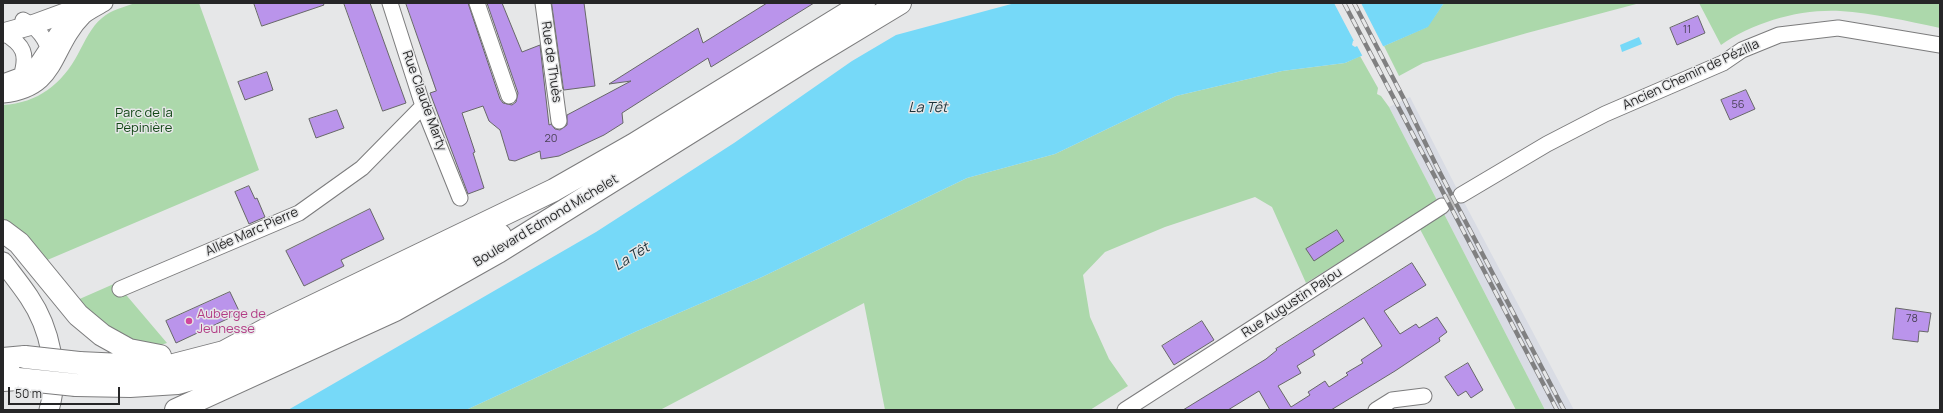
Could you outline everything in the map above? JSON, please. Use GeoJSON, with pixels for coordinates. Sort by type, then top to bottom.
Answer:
{"type":"FeatureCollection","features":[{"type":"Feature","properties":{"kind":"highway","name":"Boulevard Edmond Michelet"},"geometry":{"type":"LineString","coordinates":[[276,324],[554,190],[633,146],[864,3]]}},
{"type":"Feature","properties":{"kind":"highway","name":"Boulevard Edmond Michelet"},"geometry":{"type":"LineString","coordinates":[[176,410],[395,310],[498,252],[900,3]]}},
{"type":"Feature","properties":{"kind":"highway"},"geometry":{"type":"LineString","coordinates":[[10,380],[76,386],[130,386],[178,383],[227,369],[566,202],[679,140]]}},
{"type":"Feature","properties":{"kind":"highway"},"geometry":{"type":"LineString","coordinates":[[3,231],[19,243],[78,315],[102,335],[129,350],[162,356],[204,348],[276,324]]}},
{"type":"Feature","properties":{"kind":"highway"},"geometry":{"type":"LineString","coordinates":[[3,359],[25,357],[79,363],[166,367],[224,352],[276,324]]}},
{"type":"Feature","properties":{"kind":"main road"},"geometry":{"type":"LineString","coordinates":[[12,27],[72,6],[92,3]]}},
{"type":"Feature","properties":{"kind":"main road"},"geometry":{"type":"LineString","coordinates":[[3,262],[30,298],[43,325],[51,348],[54,372],[49,410]]}},
{"type":"Feature","properties":{"kind":"street"},"geometry":{"type":"LineString","coordinates":[[3,96],[16,94],[34,87],[50,71],[66,42],[85,15],[105,3]]}},
{"type":"Feature","properties":{"kind":"street","name":"Rue Claude Marty"},"geometry":{"type":"LineString","coordinates":[[390,3],[423,106],[460,198]]}},
{"type":"Feature","properties":{"kind":"street"},"geometry":{"type":"LineString","coordinates":[[477,3],[509,96]]}},
{"type":"Feature","properties":{"kind":"street","name":"Rue de Thuès"},"geometry":{"type":"LineString","coordinates":[[543,3],[558,121]]}},
{"type":"Feature","properties":{"kind":"street"},"geometry":{"type":"LineString","coordinates":[[3,82],[21,77],[30,72],[49,47],[72,6]]}},
{"type":"Feature","properties":{"kind":"street"},"geometry":{"type":"LineString","coordinates":[[12,27],[41,34],[49,47],[50,57],[36,76],[34,87]]}},
{"type":"Feature","properties":{"kind":"street"},"geometry":{"type":"LineString","coordinates":[[12,27],[22,46],[26,62],[21,77]]}},
{"type":"Feature","properties":{"kind":"street","name":"Ancien Chemin de Pézilla"},"geometry":{"type":"LineString","coordinates":[[1461,195],[1548,144],[1605,114],[1723,63],[1742,50],[1779,35],[1810,30],[1838,28],[1940,45]]}},
{"type":"Feature","properties":{"kind":"street","name":"Allée Marc Pierre"},"geometry":{"type":"LineString","coordinates":[[120,289],[299,213],[362,168],[423,106]]}},
{"type":"Feature","properties":{"kind":"street","name":"Rue Augustin Pajou"},"geometry":{"type":"LineString","coordinates":[[1125,410],[1144,405],[1442,206]]}},
{"type":"Feature","properties":{"kind":"street"},"geometry":{"type":"LineString","coordinates":[[1376,410],[1392,400],[1424,396]]}},
{"type":"Feature","properties":{"kind":"shaded area"},"geometry":{"type":"Polygon","coordinates":[[[1410,97],[1574,410],[1545,410],[1389,107],[1410,97]]]}},
{"type":"Feature","properties":{"kind":"green space","name":"Parc de la Pépinière"},"geometry":{"type":"Polygon","coordinates":[[[135,3],[199,3],[259,170],[45,261],[3,222],[3,105],[27,100],[48,90],[72,65],[88,34],[98,22],[109,13],[135,3]]]}},
{"type":"Feature","properties":{"kind":"green space"},"geometry":{"type":"Polygon","coordinates":[[[1444,3],[1640,3],[1423,63],[1399,76],[1384,46],[1427,27],[1444,3]]]}},
{"type":"Feature","properties":{"kind":"green space"},"geometry":{"type":"Polygon","coordinates":[[[1699,3],[1940,3],[1940,28],[1865,14],[1840,11],[1809,12],[1762,24],[1721,45],[1699,3]]]}},
{"type":"Feature","properties":{"kind":"green space"},"geometry":{"type":"Polygon","coordinates":[[[1360,56],[1378,88],[1377,94],[1381,96],[1389,107],[1545,410],[1516,410],[1413,216],[1306,283],[1272,207],[1255,197],[1165,227],[1105,252],[1083,275],[1090,317],[1109,359],[1128,386],[1090,410],[885,410],[864,303],[660,410],[466,410],[637,331],[762,277],[967,178],[1055,154],[1176,96],[1282,71],[1345,63],[1360,56]]]}},
{"type":"Feature","properties":{"kind":"green space"},"geometry":{"type":"Polygon","coordinates":[[[116,283],[167,343],[155,345],[130,339],[75,301],[116,283]]]}},
{"type":"Feature","properties":{"kind":"water","name":"La Têt"},"geometry":{"type":"Polygon","coordinates":[[[1015,3],[1444,3],[1428,27],[1345,63],[1282,71],[1176,96],[1055,154],[967,178],[762,277],[637,331],[466,410],[288,410],[596,232],[734,143],[852,61],[896,35],[1015,3]],[[1373,31],[1353,41],[1352,45],[1355,47],[1376,37],[1373,31]]]}},
{"type":"Feature","properties":{"kind":"water"},"geometry":{"type":"Polygon","coordinates":[[[1639,37],[1642,44],[1622,52],[1620,45],[1639,37]]]}},
{"type":"Feature","properties":{"kind":"pier"},"geometry":{"type":"Polygon","coordinates":[[[1334,3],[1361,3],[1384,48],[1363,57],[1356,44],[1374,34],[1373,33],[1355,43],[1334,3]]]}},
{"type":"Feature","properties":{"kind":"building"},"geometry":{"type":"Polygon","coordinates":[[[254,3],[323,3],[324,5],[262,26],[254,3]]]}},
{"type":"Feature","properties":{"kind":"building"},"geometry":{"type":"Polygon","coordinates":[[[344,3],[370,3],[406,103],[383,111],[344,3]]]}},
{"type":"Feature","properties":{"kind":"building"},"geometry":{"type":"Polygon","coordinates":[[[406,3],[468,3],[500,99],[503,103],[512,105],[516,102],[518,93],[487,3],[502,3],[522,52],[540,45],[549,125],[551,124],[555,129],[560,130],[567,125],[567,115],[631,81],[609,84],[698,28],[703,43],[767,3],[814,3],[711,67],[708,58],[622,113],[623,123],[604,135],[559,156],[541,159],[540,151],[515,161],[509,160],[500,130],[489,121],[483,106],[462,113],[475,152],[473,153],[484,188],[468,194],[430,93],[436,91],[406,3]]]}},
{"type":"Feature","properties":{"kind":"building"},"geometry":{"type":"Polygon","coordinates":[[[552,3],[584,3],[595,86],[564,90],[552,3]]]}},
{"type":"Feature","properties":{"kind":"building"},"geometry":{"type":"Polygon","coordinates":[[[1698,16],[1705,33],[1677,45],[1670,28],[1698,16]]]}},
{"type":"Feature","properties":{"kind":"building"},"geometry":{"type":"Polygon","coordinates":[[[267,72],[273,90],[245,100],[238,82],[267,72]]]}},
{"type":"Feature","properties":{"kind":"building"},"geometry":{"type":"Polygon","coordinates":[[[1746,90],[1755,109],[1730,120],[1721,100],[1746,90]]]}},
{"type":"Feature","properties":{"kind":"building"},"geometry":{"type":"Polygon","coordinates":[[[337,110],[344,128],[316,138],[309,119],[337,110]]]}},
{"type":"Feature","properties":{"kind":"building"},"geometry":{"type":"Polygon","coordinates":[[[249,186],[255,199],[257,198],[265,217],[249,224],[235,192],[249,186]]]}},
{"type":"Feature","properties":{"kind":"building"},"geometry":{"type":"Polygon","coordinates":[[[370,209],[384,239],[341,260],[344,266],[304,286],[286,251],[370,209]]]}},
{"type":"Feature","properties":{"kind":"building"},"geometry":{"type":"Polygon","coordinates":[[[1337,230],[1344,241],[1314,261],[1306,249],[1337,230]]]}},
{"type":"Feature","properties":{"kind":"building"},"geometry":{"type":"Polygon","coordinates":[[[1412,263],[1426,285],[1384,311],[1400,334],[1416,324],[1419,328],[1437,317],[1447,332],[1439,338],[1440,341],[1395,371],[1331,410],[1270,410],[1259,391],[1228,410],[1183,410],[1266,359],[1277,350],[1276,349],[1412,263]],[[1364,318],[1313,351],[1315,355],[1297,366],[1301,373],[1278,386],[1291,407],[1310,395],[1308,392],[1325,381],[1329,387],[1348,375],[1346,373],[1363,363],[1361,360],[1382,346],[1364,318]]]}},
{"type":"Feature","properties":{"kind":"building"},"geometry":{"type":"Polygon","coordinates":[[[230,292],[240,313],[176,343],[166,321],[230,292]]]}},
{"type":"Feature","properties":{"kind":"building"},"geometry":{"type":"Polygon","coordinates":[[[1896,308],[1931,313],[1928,332],[1919,331],[1918,342],[1893,339],[1896,308]]]}},
{"type":"Feature","properties":{"kind":"building"},"geometry":{"type":"Polygon","coordinates":[[[1202,321],[1214,340],[1174,365],[1162,346],[1202,321]]]}},
{"type":"Feature","properties":{"kind":"building"},"geometry":{"type":"Polygon","coordinates":[[[1468,363],[1483,390],[1471,398],[1466,391],[1458,396],[1445,377],[1468,363]]]}},
{"type":"Feature","properties":{"kind":"tunnel"},"geometry":{"type":"LineString","coordinates":[[1442,206],[1461,195]]}},
{"type":"Feature","properties":{"kind":"railway"},"geometry":{"type":"LineString","coordinates":[[1344,3],[1557,410]]}},
{"type":"Feature","properties":{"kind":"railway"},"geometry":{"type":"LineString","coordinates":[[1354,3],[1404,99],[1437,167],[1564,410]]}},
{"type":"Feature","properties":{"kind":"place","name":"Auberge de Jeunesse"},"geometry":{"type":"Point","coordinates":[189,321]}}]}
